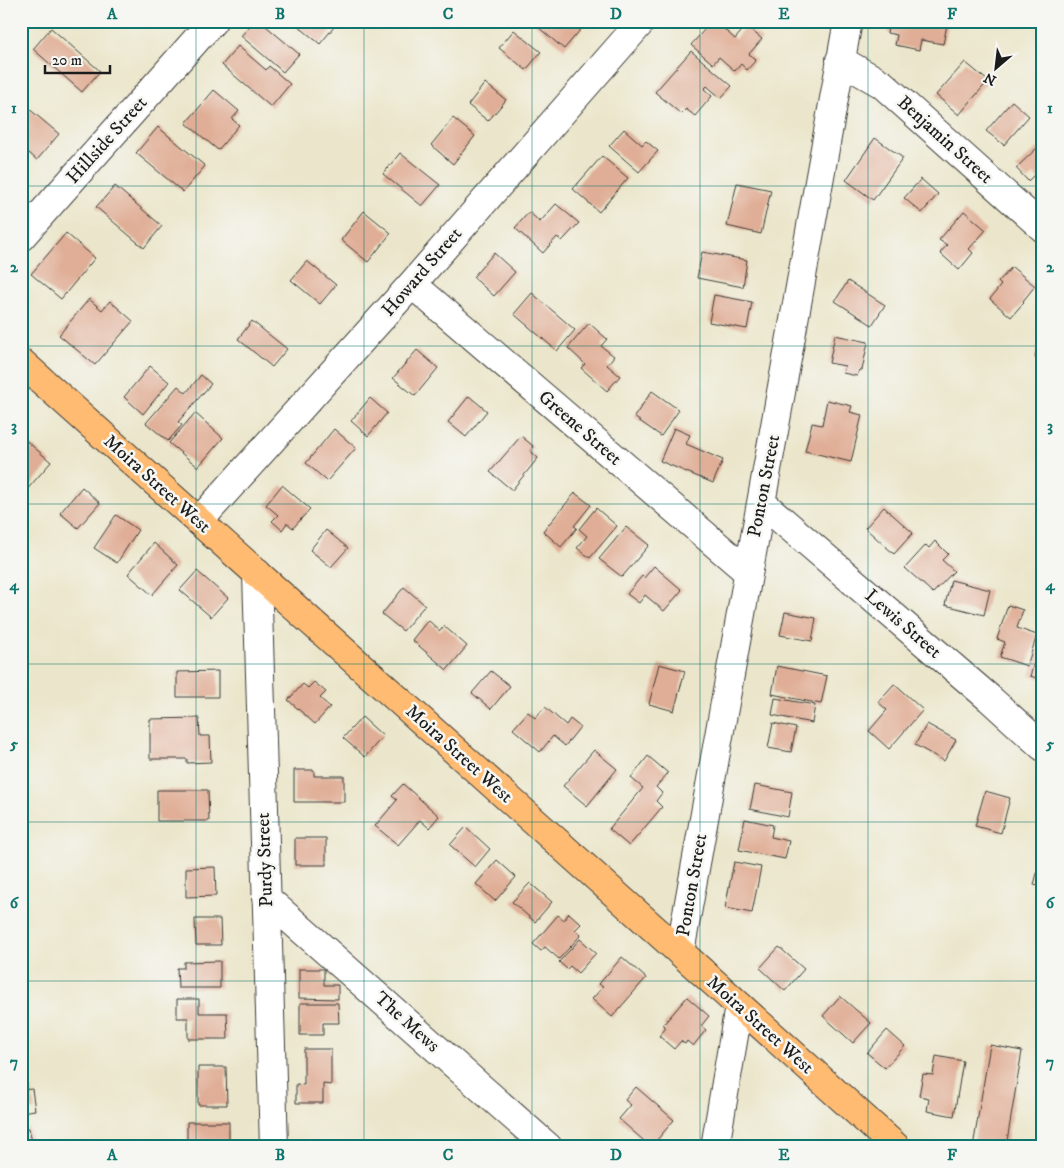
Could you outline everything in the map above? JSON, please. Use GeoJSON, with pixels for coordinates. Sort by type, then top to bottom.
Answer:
{"type":"FeatureCollection","features":[{"type":"Feature","properties":{"kind":"main road","name":"Moira Street West"},"geometry":{"type":"LineString","coordinates":[[21,362],[896,1147]]}},
{"type":"Feature","properties":{"kind":"street","name":"Hillside Street"},"geometry":{"type":"LineString","coordinates":[[21,237],[213,21]]}},
{"type":"Feature","properties":{"kind":"street","name":"Howard Street"},"geometry":{"type":"LineString","coordinates":[[199,521],[412,284],[642,21]]}},
{"type":"Feature","properties":{"kind":"street","name":"Ponton Street"},"geometry":{"type":"LineString","coordinates":[[680,952],[848,21]]}},
{"type":"Feature","properties":{"kind":"street","name":"Benjamin Street"},"geometry":{"type":"LineString","coordinates":[[840,60],[882,84],[1043,228]]}},
{"type":"Feature","properties":{"kind":"street","name":"Greene Street"},"geometry":{"type":"LineString","coordinates":[[412,284],[748,572]]}},
{"type":"Feature","properties":{"kind":"street","name":"Lewis Street"},"geometry":{"type":"LineString","coordinates":[[762,503],[989,698],[1043,747]]}},
{"type":"Feature","properties":{"kind":"street","name":"Purdy Street"},"geometry":{"type":"LineString","coordinates":[[257,573],[274,1147]]}},
{"type":"Feature","properties":{"kind":"street","name":"The Mews"},"geometry":{"type":"LineString","coordinates":[[266,898],[548,1147]]}},
{"type":"Feature","properties":{"kind":"street"},"geometry":{"type":"LineString","coordinates":[[715,1147],[739,1006]]}},
{"type":"Feature","properties":{"kind":"building"},"geometry":{"type":"Polygon","coordinates":[[[254,21],[260,21],[299,54],[283,72],[241,36],[254,21]]]}},
{"type":"Feature","properties":{"kind":"building"},"geometry":{"type":"Polygon","coordinates":[[[292,21],[328,21],[334,27],[320,44],[292,21]]]}},
{"type":"Feature","properties":{"kind":"building"},"geometry":{"type":"Polygon","coordinates":[[[531,21],[588,21],[564,49],[531,21]]]}},
{"type":"Feature","properties":{"kind":"building"},"geometry":{"type":"Polygon","coordinates":[[[712,21],[715,21],[735,39],[746,26],[762,39],[749,54],[756,60],[747,70],[741,64],[735,71],[719,57],[713,64],[691,45],[712,21]]]}},
{"type":"Feature","properties":{"kind":"building"},"geometry":{"type":"Polygon","coordinates":[[[889,21],[930,21],[947,25],[943,44],[921,40],[919,50],[895,45],[897,35],[887,33],[889,21]]]}},
{"type":"Feature","properties":{"kind":"building"},"geometry":{"type":"Polygon","coordinates":[[[51,28],[100,71],[82,92],[33,49],[51,28]]]}},
{"type":"Feature","properties":{"kind":"building"},"geometry":{"type":"Polygon","coordinates":[[[514,30],[541,52],[526,70],[499,48],[514,30]]]}},
{"type":"Feature","properties":{"kind":"building"},"geometry":{"type":"Polygon","coordinates":[[[238,46],[266,70],[269,66],[290,84],[271,107],[222,65],[238,46]]]}},
{"type":"Feature","properties":{"kind":"building"},"geometry":{"type":"Polygon","coordinates":[[[691,51],[732,86],[721,98],[707,86],[704,89],[712,96],[695,116],[686,109],[681,114],[655,92],[691,51]]]}},
{"type":"Feature","properties":{"kind":"building"},"geometry":{"type":"Polygon","coordinates":[[[965,62],[988,81],[959,115],[936,95],[965,62]]]}},
{"type":"Feature","properties":{"kind":"building"},"geometry":{"type":"Polygon","coordinates":[[[485,83],[506,100],[488,121],[468,105],[485,83]]]}},
{"type":"Feature","properties":{"kind":"building"},"geometry":{"type":"Polygon","coordinates":[[[214,90],[239,111],[232,119],[239,125],[218,150],[186,123],[214,90]]]}},
{"type":"Feature","properties":{"kind":"building"},"geometry":{"type":"Polygon","coordinates":[[[1012,101],[1029,116],[1004,145],[986,131],[1012,101]]]}},
{"type":"Feature","properties":{"kind":"building"},"geometry":{"type":"Polygon","coordinates":[[[21,102],[59,134],[37,160],[21,146],[21,102]]]}},
{"type":"Feature","properties":{"kind":"building"},"geometry":{"type":"Polygon","coordinates":[[[453,118],[475,136],[453,164],[431,145],[453,118]]]}},
{"type":"Feature","properties":{"kind":"building"},"geometry":{"type":"Polygon","coordinates":[[[158,127],[205,166],[183,192],[136,153],[158,127]]]}},
{"type":"Feature","properties":{"kind":"building"},"geometry":{"type":"Polygon","coordinates":[[[624,129],[642,145],[646,141],[658,151],[639,172],[609,146],[624,129]]]}},
{"type":"Feature","properties":{"kind":"building"},"geometry":{"type":"Polygon","coordinates":[[[875,138],[903,158],[873,200],[846,180],[875,138]]]}},
{"type":"Feature","properties":{"kind":"building"},"geometry":{"type":"Polygon","coordinates":[[[1037,148],[1043,154],[1043,184],[1034,175],[1028,181],[1016,168],[1037,148]]]}},
{"type":"Feature","properties":{"kind":"building"},"geometry":{"type":"Polygon","coordinates":[[[400,153],[440,185],[422,206],[383,174],[400,153]]]}},
{"type":"Feature","properties":{"kind":"building"},"geometry":{"type":"Polygon","coordinates":[[[602,156],[628,178],[599,212],[573,189],[602,156]]]}},
{"type":"Feature","properties":{"kind":"building"},"geometry":{"type":"Polygon","coordinates":[[[921,179],[938,194],[922,213],[904,198],[921,179]]]}},
{"type":"Feature","properties":{"kind":"building"},"geometry":{"type":"Polygon","coordinates":[[[737,183],[771,190],[761,234],[727,226],[737,183]]]}},
{"type":"Feature","properties":{"kind":"building"},"geometry":{"type":"Polygon","coordinates":[[[115,186],[162,226],[144,248],[96,207],[115,186]]]}},
{"type":"Feature","properties":{"kind":"building"},"geometry":{"type":"Polygon","coordinates":[[[556,204],[579,223],[562,241],[557,237],[543,253],[515,228],[529,212],[540,222],[556,204]]]}},
{"type":"Feature","properties":{"kind":"building"},"geometry":{"type":"Polygon","coordinates":[[[364,211],[391,233],[368,262],[341,240],[364,211]]]}},
{"type":"Feature","properties":{"kind":"building"},"geometry":{"type":"Polygon","coordinates":[[[964,211],[986,230],[969,249],[973,253],[959,270],[940,253],[947,245],[939,240],[964,211]]]}},
{"type":"Feature","properties":{"kind":"building"},"geometry":{"type":"Polygon","coordinates":[[[66,233],[95,258],[61,299],[31,274],[66,233]]]}},
{"type":"Feature","properties":{"kind":"building"},"geometry":{"type":"Polygon","coordinates":[[[702,252],[747,260],[743,287],[697,278],[702,252]]]}},
{"type":"Feature","properties":{"kind":"building"},"geometry":{"type":"Polygon","coordinates":[[[494,253],[515,272],[494,296],[473,277],[494,253]]]}},
{"type":"Feature","properties":{"kind":"building"},"geometry":{"type":"Polygon","coordinates":[[[307,261],[336,285],[320,304],[291,280],[307,261]]]}},
{"type":"Feature","properties":{"kind":"building"},"geometry":{"type":"Polygon","coordinates":[[[1012,267],[1035,286],[1011,317],[990,299],[1001,285],[998,282],[1012,267]]]}},
{"type":"Feature","properties":{"kind":"building"},"geometry":{"type":"Polygon","coordinates":[[[848,281],[885,305],[872,325],[835,301],[848,281]]]}},
{"type":"Feature","properties":{"kind":"building"},"geometry":{"type":"Polygon","coordinates":[[[532,293],[575,330],[557,351],[514,314],[532,293]]]}},
{"type":"Feature","properties":{"kind":"building"},"geometry":{"type":"Polygon","coordinates":[[[714,295],[752,302],[747,329],[709,322],[714,295]]]}},
{"type":"Feature","properties":{"kind":"building"},"geometry":{"type":"Polygon","coordinates":[[[89,299],[102,310],[110,301],[133,321],[95,365],[59,335],[89,299]]]}},
{"type":"Feature","properties":{"kind":"building"},"geometry":{"type":"Polygon","coordinates":[[[252,321],[287,349],[272,367],[238,339],[252,321]]]}},
{"type":"Feature","properties":{"kind":"building"},"geometry":{"type":"Polygon","coordinates":[[[589,323],[607,339],[601,346],[614,356],[607,365],[620,376],[607,391],[581,368],[585,364],[568,348],[589,323]]]}},
{"type":"Feature","properties":{"kind":"building"},"geometry":{"type":"Polygon","coordinates":[[[1043,329],[1043,360],[1035,358],[1043,329]]]}},
{"type":"Feature","properties":{"kind":"building"},"geometry":{"type":"Polygon","coordinates":[[[835,335],[868,342],[862,370],[859,370],[857,376],[843,373],[845,366],[829,363],[835,335]]]}},
{"type":"Feature","properties":{"kind":"building"},"geometry":{"type":"Polygon","coordinates":[[[417,350],[438,368],[415,396],[393,378],[417,350]]]}},
{"type":"Feature","properties":{"kind":"building"},"geometry":{"type":"Polygon","coordinates":[[[150,366],[169,382],[143,414],[124,397],[150,366]]]}},
{"type":"Feature","properties":{"kind":"building"},"geometry":{"type":"Polygon","coordinates":[[[201,375],[211,384],[178,422],[182,425],[168,441],[146,423],[178,386],[186,393],[201,375]]]}},
{"type":"Feature","properties":{"kind":"building"},"geometry":{"type":"Polygon","coordinates":[[[652,391],[679,410],[661,436],[634,417],[652,391]]]}},
{"type":"Feature","properties":{"kind":"building"},"geometry":{"type":"Polygon","coordinates":[[[469,396],[487,411],[466,437],[448,422],[469,396]]]}},
{"type":"Feature","properties":{"kind":"building"},"geometry":{"type":"Polygon","coordinates":[[[370,398],[387,413],[368,436],[351,421],[370,398]]]}},
{"type":"Feature","properties":{"kind":"building"},"geometry":{"type":"Polygon","coordinates":[[[827,400],[852,406],[850,412],[862,415],[851,462],[805,451],[812,423],[822,425],[827,400]]]}},
{"type":"Feature","properties":{"kind":"building"},"geometry":{"type":"Polygon","coordinates":[[[195,413],[223,438],[198,467],[169,443],[195,413]]]}},
{"type":"Feature","properties":{"kind":"building"},"geometry":{"type":"Polygon","coordinates":[[[674,428],[690,435],[686,444],[723,460],[713,483],[660,461],[674,428]]]}},
{"type":"Feature","properties":{"kind":"building"},"geometry":{"type":"Polygon","coordinates":[[[334,429],[356,448],[327,481],[306,463],[334,429]]]}},
{"type":"Feature","properties":{"kind":"building"},"geometry":{"type":"Polygon","coordinates":[[[21,436],[51,462],[24,493],[21,491],[21,436]]]}},
{"type":"Feature","properties":{"kind":"building"},"geometry":{"type":"Polygon","coordinates":[[[521,436],[533,446],[530,451],[538,458],[512,490],[490,472],[521,436]]]}},
{"type":"Feature","properties":{"kind":"building"},"geometry":{"type":"Polygon","coordinates":[[[282,485],[310,509],[293,528],[287,523],[282,530],[272,521],[278,515],[266,505],[282,485]]]}},
{"type":"Feature","properties":{"kind":"building"},"geometry":{"type":"Polygon","coordinates":[[[82,487],[100,503],[78,528],[60,513],[82,487]]]}},
{"type":"Feature","properties":{"kind":"building"},"geometry":{"type":"Polygon","coordinates":[[[575,493],[591,505],[574,526],[577,528],[561,547],[543,531],[575,493]]]}},
{"type":"Feature","properties":{"kind":"building"},"geometry":{"type":"Polygon","coordinates":[[[884,507],[913,533],[894,554],[865,528],[884,507]]]}},
{"type":"Feature","properties":{"kind":"building"},"geometry":{"type":"Polygon","coordinates":[[[596,508],[617,526],[590,558],[577,548],[587,536],[579,529],[596,508]]]}},
{"type":"Feature","properties":{"kind":"building"},"geometry":{"type":"Polygon","coordinates":[[[116,515],[138,530],[117,563],[94,548],[116,515]]]}},
{"type":"Feature","properties":{"kind":"building"},"geometry":{"type":"Polygon","coordinates":[[[626,527],[649,545],[622,577],[599,559],[626,527]]]}},
{"type":"Feature","properties":{"kind":"building"},"geometry":{"type":"Polygon","coordinates":[[[326,530],[348,548],[331,567],[310,550],[326,530]]]}},
{"type":"Feature","properties":{"kind":"building"},"geometry":{"type":"Polygon","coordinates":[[[935,541],[948,554],[942,560],[954,571],[933,593],[905,568],[926,545],[929,548],[935,541]]]}},
{"type":"Feature","properties":{"kind":"building"},"geometry":{"type":"Polygon","coordinates":[[[154,543],[178,565],[152,595],[128,574],[154,543]]]}},
{"type":"Feature","properties":{"kind":"building"},"geometry":{"type":"Polygon","coordinates":[[[654,566],[682,590],[664,611],[645,595],[639,603],[627,594],[642,576],[644,578],[654,566]]]}},
{"type":"Feature","properties":{"kind":"building"},"geometry":{"type":"Polygon","coordinates":[[[197,571],[228,598],[211,617],[180,590],[197,571]]]}},
{"type":"Feature","properties":{"kind":"building"},"geometry":{"type":"Polygon","coordinates":[[[951,580],[990,590],[984,615],[945,605],[951,580]]]}},
{"type":"Feature","properties":{"kind":"building"},"geometry":{"type":"Polygon","coordinates":[[[404,587],[425,605],[403,631],[382,614],[404,587]]]}},
{"type":"Feature","properties":{"kind":"building"},"geometry":{"type":"Polygon","coordinates":[[[1008,605],[1023,610],[1017,628],[1037,635],[1027,666],[1000,657],[1005,642],[997,639],[1008,605]]]}},
{"type":"Feature","properties":{"kind":"building"},"geometry":{"type":"Polygon","coordinates":[[[785,612],[816,618],[812,641],[780,635],[785,612]]]}},
{"type":"Feature","properties":{"kind":"building"},"geometry":{"type":"Polygon","coordinates":[[[428,620],[440,631],[444,626],[467,646],[447,670],[412,640],[428,620]]]}},
{"type":"Feature","properties":{"kind":"building"},"geometry":{"type":"Polygon","coordinates":[[[1038,651],[1043,652],[1043,680],[1030,676],[1038,651]]]}},
{"type":"Feature","properties":{"kind":"building"},"geometry":{"type":"Polygon","coordinates":[[[659,664],[685,671],[674,711],[649,704],[659,664]]]}},
{"type":"Feature","properties":{"kind":"building"},"geometry":{"type":"Polygon","coordinates":[[[777,666],[827,676],[821,704],[772,694],[777,666]]]}},
{"type":"Feature","properties":{"kind":"building"},"geometry":{"type":"Polygon","coordinates":[[[218,671],[218,697],[177,697],[177,672],[218,671]]]}},
{"type":"Feature","properties":{"kind":"building"},"geometry":{"type":"Polygon","coordinates":[[[491,671],[510,686],[491,709],[472,693],[491,671]]]}},
{"type":"Feature","properties":{"kind":"building"},"geometry":{"type":"Polygon","coordinates":[[[314,682],[326,692],[320,698],[330,707],[315,724],[288,700],[303,684],[308,688],[314,682]]]}},
{"type":"Feature","properties":{"kind":"building"},"geometry":{"type":"Polygon","coordinates":[[[894,684],[923,710],[889,749],[869,731],[887,710],[878,702],[894,684]]]}},
{"type":"Feature","properties":{"kind":"building"},"geometry":{"type":"Polygon","coordinates":[[[775,698],[815,705],[812,723],[772,715],[775,698]]]}},
{"type":"Feature","properties":{"kind":"building"},"geometry":{"type":"Polygon","coordinates":[[[545,707],[566,725],[570,719],[580,727],[565,746],[553,736],[540,752],[513,729],[528,712],[535,718],[545,707]]]}},
{"type":"Feature","properties":{"kind":"building"},"geometry":{"type":"Polygon","coordinates":[[[362,717],[383,736],[365,757],[343,738],[362,717]]]}},
{"type":"Feature","properties":{"kind":"building"},"geometry":{"type":"Polygon","coordinates":[[[199,718],[200,736],[210,736],[211,762],[187,763],[187,759],[150,759],[150,719],[199,718]]]}},
{"type":"Feature","properties":{"kind":"building"},"geometry":{"type":"Polygon","coordinates":[[[773,723],[796,728],[791,752],[768,748],[773,723]]]}},
{"type":"Feature","properties":{"kind":"building"},"geometry":{"type":"Polygon","coordinates":[[[927,724],[956,740],[944,761],[915,745],[927,724]]]}},
{"type":"Feature","properties":{"kind":"building"},"geometry":{"type":"Polygon","coordinates":[[[594,750],[617,769],[587,806],[563,786],[594,750]]]}},
{"type":"Feature","properties":{"kind":"building"},"geometry":{"type":"Polygon","coordinates":[[[648,756],[668,773],[656,787],[662,793],[656,801],[662,807],[629,846],[609,829],[643,788],[631,778],[648,756]]]}},
{"type":"Feature","properties":{"kind":"building"},"geometry":{"type":"Polygon","coordinates":[[[294,770],[314,770],[314,776],[344,776],[344,802],[294,802],[294,770]]]}},
{"type":"Feature","properties":{"kind":"building"},"geometry":{"type":"Polygon","coordinates":[[[403,784],[439,816],[429,828],[420,820],[398,845],[375,826],[397,800],[392,796],[403,784]]]}},
{"type":"Feature","properties":{"kind":"building"},"geometry":{"type":"Polygon","coordinates":[[[755,785],[792,792],[788,817],[750,809],[755,785]]]}},
{"type":"Feature","properties":{"kind":"building"},"geometry":{"type":"Polygon","coordinates":[[[157,790],[208,790],[209,821],[157,821],[157,790]]]}},
{"type":"Feature","properties":{"kind":"building"},"geometry":{"type":"Polygon","coordinates":[[[985,791],[1010,798],[1001,833],[975,826],[985,791]]]}},
{"type":"Feature","properties":{"kind":"building"},"geometry":{"type":"Polygon","coordinates":[[[745,819],[773,825],[771,837],[789,841],[785,859],[739,850],[745,819]]]}},
{"type":"Feature","properties":{"kind":"building"},"geometry":{"type":"Polygon","coordinates":[[[466,827],[490,849],[475,867],[450,845],[466,827]]]}},
{"type":"Feature","properties":{"kind":"building"},"geometry":{"type":"Polygon","coordinates":[[[295,838],[326,838],[326,865],[295,865],[295,838]]]}},
{"type":"Feature","properties":{"kind":"building"},"geometry":{"type":"Polygon","coordinates":[[[1043,854],[1043,887],[1034,885],[1043,854]]]}},
{"type":"Feature","properties":{"kind":"building"},"geometry":{"type":"Polygon","coordinates":[[[497,860],[516,877],[495,901],[476,884],[497,860]]]}},
{"type":"Feature","properties":{"kind":"building"},"geometry":{"type":"Polygon","coordinates":[[[734,862],[761,867],[752,913],[725,908],[734,862]]]}},
{"type":"Feature","properties":{"kind":"building"},"geometry":{"type":"Polygon","coordinates":[[[215,867],[216,896],[186,897],[186,868],[215,867]]]}},
{"type":"Feature","properties":{"kind":"building"},"geometry":{"type":"Polygon","coordinates":[[[530,883],[552,902],[535,922],[512,902],[530,883]]]}},
{"type":"Feature","properties":{"kind":"building"},"geometry":{"type":"Polygon","coordinates":[[[569,913],[581,924],[575,930],[581,935],[559,959],[545,947],[541,951],[533,944],[558,915],[564,920],[569,913]]]}},
{"type":"Feature","properties":{"kind":"building"},"geometry":{"type":"Polygon","coordinates":[[[195,919],[220,919],[221,945],[196,945],[195,919]]]}},
{"type":"Feature","properties":{"kind":"building"},"geometry":{"type":"Polygon","coordinates":[[[580,939],[596,953],[578,973],[570,966],[567,969],[559,962],[580,939]]]}},
{"type":"Feature","properties":{"kind":"building"},"geometry":{"type":"Polygon","coordinates":[[[779,947],[804,969],[785,991],[760,968],[779,947]]]}},
{"type":"Feature","properties":{"kind":"building"},"geometry":{"type":"Polygon","coordinates":[[[622,957],[646,978],[612,1017],[592,999],[603,987],[599,984],[622,957]]]}},
{"type":"Feature","properties":{"kind":"building"},"geometry":{"type":"Polygon","coordinates":[[[220,961],[220,988],[178,988],[177,968],[184,968],[184,962],[220,961]]]}},
{"type":"Feature","properties":{"kind":"building"},"geometry":{"type":"Polygon","coordinates":[[[299,969],[324,969],[324,985],[338,985],[338,999],[299,998],[299,969]]]}},
{"type":"Feature","properties":{"kind":"building"},"geometry":{"type":"Polygon","coordinates":[[[840,996],[871,1023],[853,1043],[823,1016],[840,996]]]}},
{"type":"Feature","properties":{"kind":"building"},"geometry":{"type":"Polygon","coordinates":[[[687,997],[709,1016],[701,1026],[706,1030],[693,1046],[687,1041],[685,1044],[681,1041],[674,1049],[659,1036],[666,1028],[663,1025],[687,997]]]}},
{"type":"Feature","properties":{"kind":"building"},"geometry":{"type":"Polygon","coordinates":[[[177,999],[199,999],[199,1013],[227,1013],[228,1039],[188,1039],[188,1018],[177,1018],[177,999]]]}},
{"type":"Feature","properties":{"kind":"building"},"geometry":{"type":"Polygon","coordinates":[[[300,1003],[338,1003],[339,1023],[323,1023],[323,1035],[300,1035],[300,1003]]]}},
{"type":"Feature","properties":{"kind":"building"},"geometry":{"type":"Polygon","coordinates":[[[887,1030],[905,1046],[885,1068],[867,1053],[887,1030]]]}},
{"type":"Feature","properties":{"kind":"building"},"geometry":{"type":"Polygon","coordinates":[[[990,1045],[1022,1051],[1006,1147],[973,1147],[990,1045]]]}},
{"type":"Feature","properties":{"kind":"building"},"geometry":{"type":"Polygon","coordinates":[[[304,1049],[331,1049],[331,1085],[323,1084],[323,1103],[296,1103],[296,1084],[304,1085],[304,1049]]]}},
{"type":"Feature","properties":{"kind":"building"},"geometry":{"type":"Polygon","coordinates":[[[936,1056],[963,1061],[954,1116],[927,1111],[929,1098],[919,1096],[923,1074],[933,1075],[936,1056]]]}},
{"type":"Feature","properties":{"kind":"building"},"geometry":{"type":"Polygon","coordinates":[[[198,1067],[226,1067],[227,1105],[198,1105],[198,1067]]]}},
{"type":"Feature","properties":{"kind":"building"},"geometry":{"type":"Polygon","coordinates":[[[636,1087],[674,1120],[651,1147],[619,1119],[631,1105],[625,1100],[636,1087]]]}},
{"type":"Feature","properties":{"kind":"building"},"geometry":{"type":"Polygon","coordinates":[[[32,1089],[35,1110],[21,1112],[21,1090],[32,1089]]]}},
{"type":"Feature","properties":{"kind":"building"},"geometry":{"type":"Polygon","coordinates":[[[187,1122],[229,1122],[229,1147],[187,1147],[187,1122]]]}},
{"type":"Feature","properties":{"kind":"building"},"geometry":{"type":"Polygon","coordinates":[[[29,1128],[33,1147],[21,1147],[21,1129],[29,1128]]]}}]}
